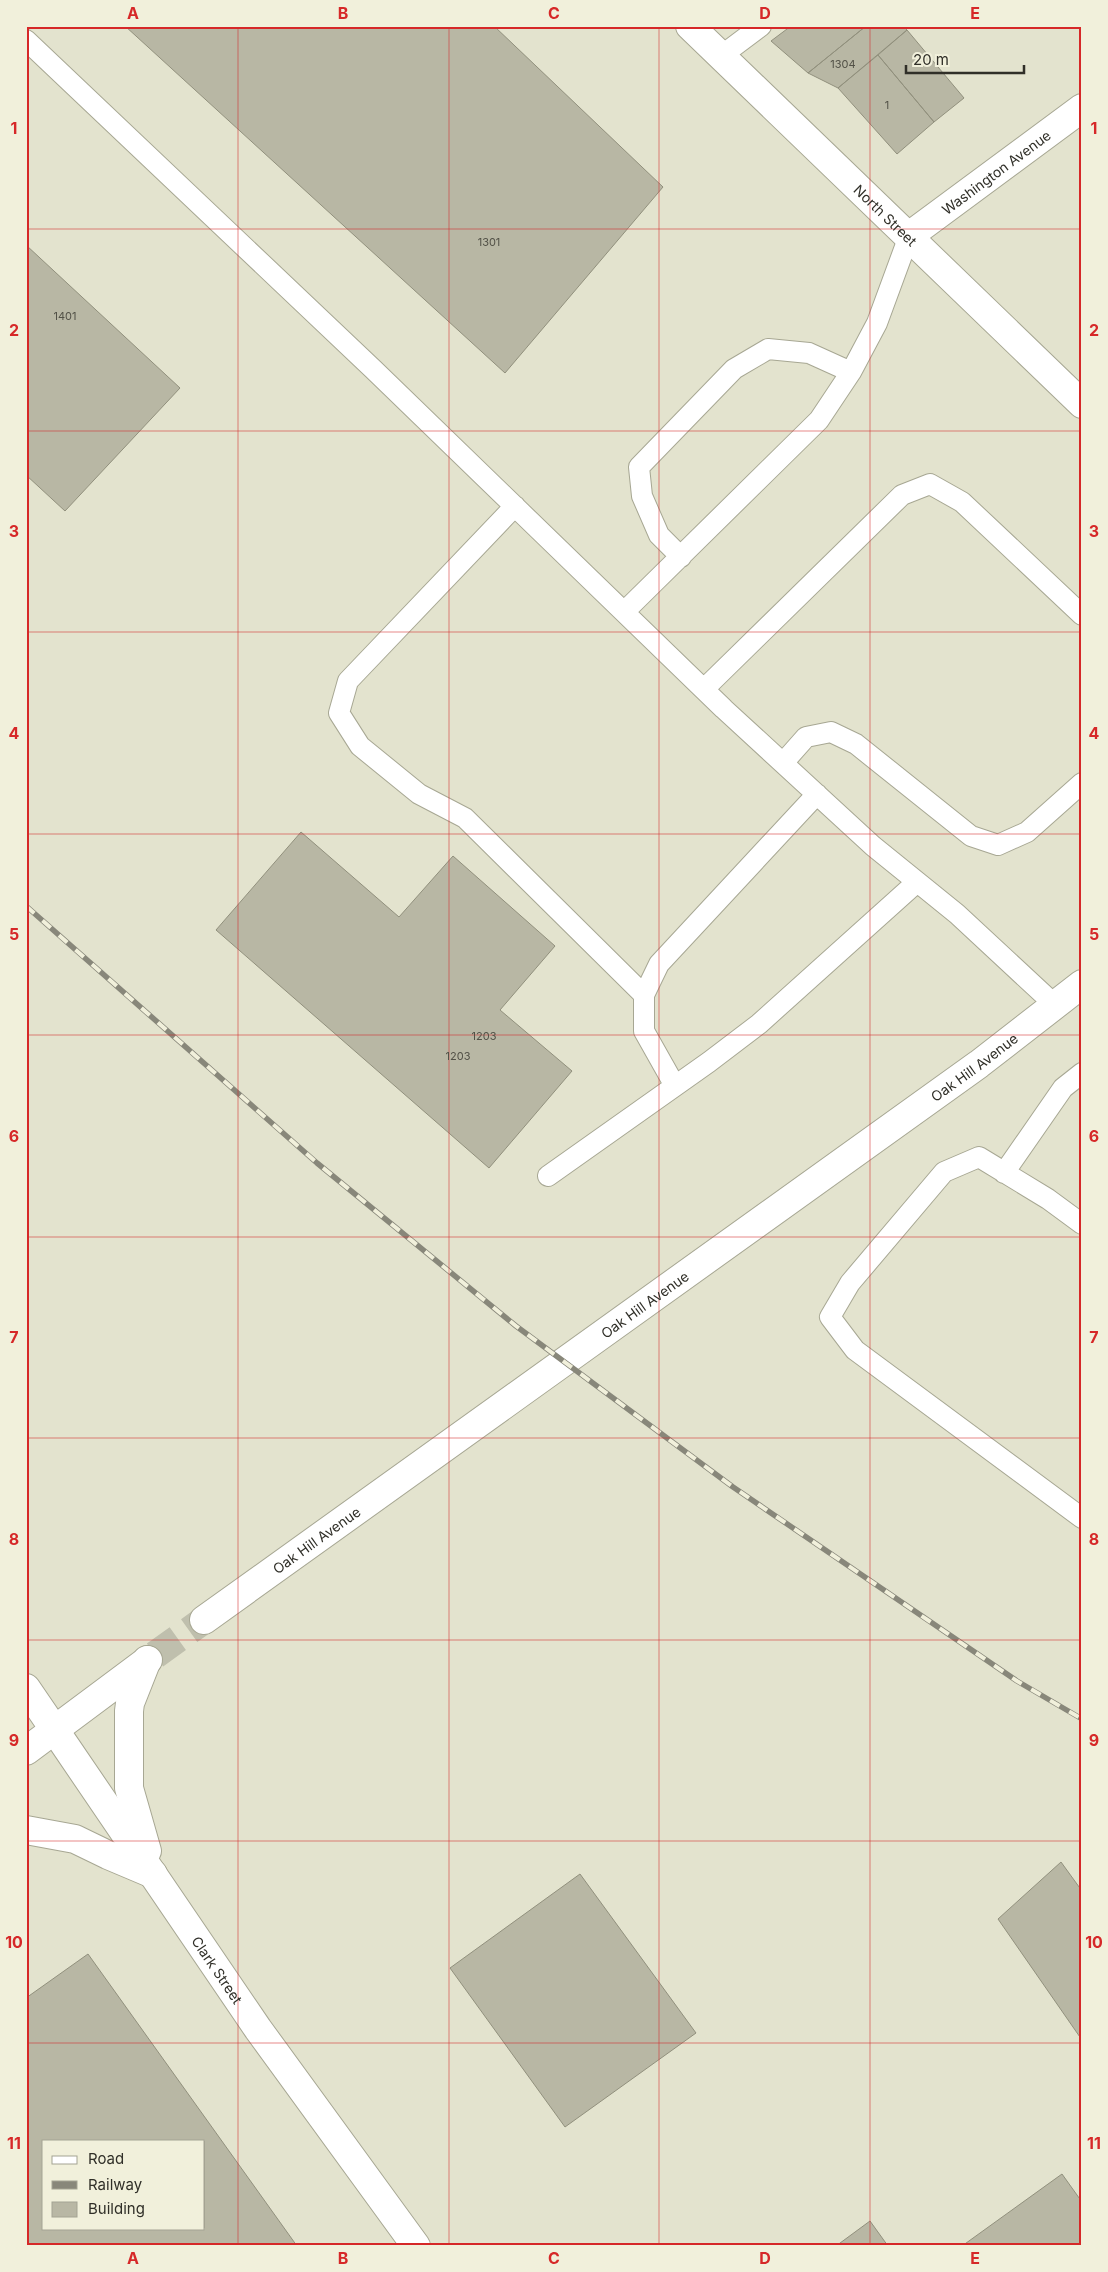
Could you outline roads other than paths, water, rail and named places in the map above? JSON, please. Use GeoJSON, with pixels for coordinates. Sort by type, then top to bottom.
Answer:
{"type":"FeatureCollection","features":[{"type":"Feature","properties":{"kind":"street","name":"North Street"},"geometry":{"type":"LineString","coordinates":[[690,26],[1082,404]]}},
{"type":"Feature","properties":{"kind":"street","name":"Washington Avenue"},"geometry":{"type":"LineString","coordinates":[[909,236],[1082,108]]}},
{"type":"Feature","properties":{"kind":"street","name":"Oak Hill Avenue"},"geometry":{"type":"LineString","coordinates":[[204,1620],[955,1082],[1082,984]]}},
{"type":"Feature","properties":{"kind":"street"},"geometry":{"type":"LineString","coordinates":[[26,1751],[151,1658],[130,1703],[129,1788],[153,1874]]}},
{"type":"Feature","properties":{"kind":"street","name":"Clark Street"},"geometry":{"type":"LineString","coordinates":[[26,1688],[258,2028],[416,2246]]}},
{"type":"Feature","properties":{"kind":"street"},"geometry":{"type":"LineString","coordinates":[[26,1830],[75,1839],[153,1874]]}},
{"type":"Feature","properties":{"kind":"lane"},"geometry":{"type":"LineString","coordinates":[[721,56],[761,26]]}},
{"type":"Feature","properties":{"kind":"lane"},"geometry":{"type":"LineString","coordinates":[[26,40],[515,506],[704,689],[874,846],[957,914],[1055,1005]]}},
{"type":"Feature","properties":{"kind":"lane"},"geometry":{"type":"LineString","coordinates":[[624,612],[681,558],[819,420],[851,372],[877,323],[909,236]]}},
{"type":"Feature","properties":{"kind":"lane"},"geometry":{"type":"LineString","coordinates":[[681,558],[659,536],[642,496],[639,467],[734,369],[768,348],[809,353],[851,372]]}},
{"type":"Feature","properties":{"kind":"lane"},"geometry":{"type":"LineString","coordinates":[[704,689],[902,494],[930,484],[962,502],[1082,615]]}},
{"type":"Feature","properties":{"kind":"lane"},"geometry":{"type":"LineString","coordinates":[[515,506],[348,680],[339,713],[360,746],[419,794],[465,818],[644,995]]}},
{"type":"Feature","properties":{"kind":"lane"},"geometry":{"type":"LineString","coordinates":[[783,763],[806,737],[831,732],[856,744],[971,836],[998,845],[1027,832],[1082,783]]}},
{"type":"Feature","properties":{"kind":"lane"},"geometry":{"type":"LineString","coordinates":[[675,1086],[644,1031],[644,995],[659,964],[817,794]]}},
{"type":"Feature","properties":{"kind":"lane"},"geometry":{"type":"LineString","coordinates":[[548,1176],[759,1024],[918,882]]}},
{"type":"Feature","properties":{"kind":"lane"},"geometry":{"type":"LineString","coordinates":[[1004,1173],[1063,1088],[1082,1073]]}},
{"type":"Feature","properties":{"kind":"lane"},"geometry":{"type":"LineString","coordinates":[[1082,1224],[1048,1199],[979,1157],[944,1172],[850,1283],[830,1317],[855,1350],[1082,1518]]}},
{"type":"Feature","properties":{"kind":"tunnel"},"geometry":{"type":"LineString","coordinates":[[155,1655],[204,1620]]}},
{"type":"Feature","properties":{"kind":"railway"},"geometry":{"type":"LineString","coordinates":[[26,906],[317,1163],[516,1326],[733,1487],[1017,1681],[1082,1719]]}}]}
